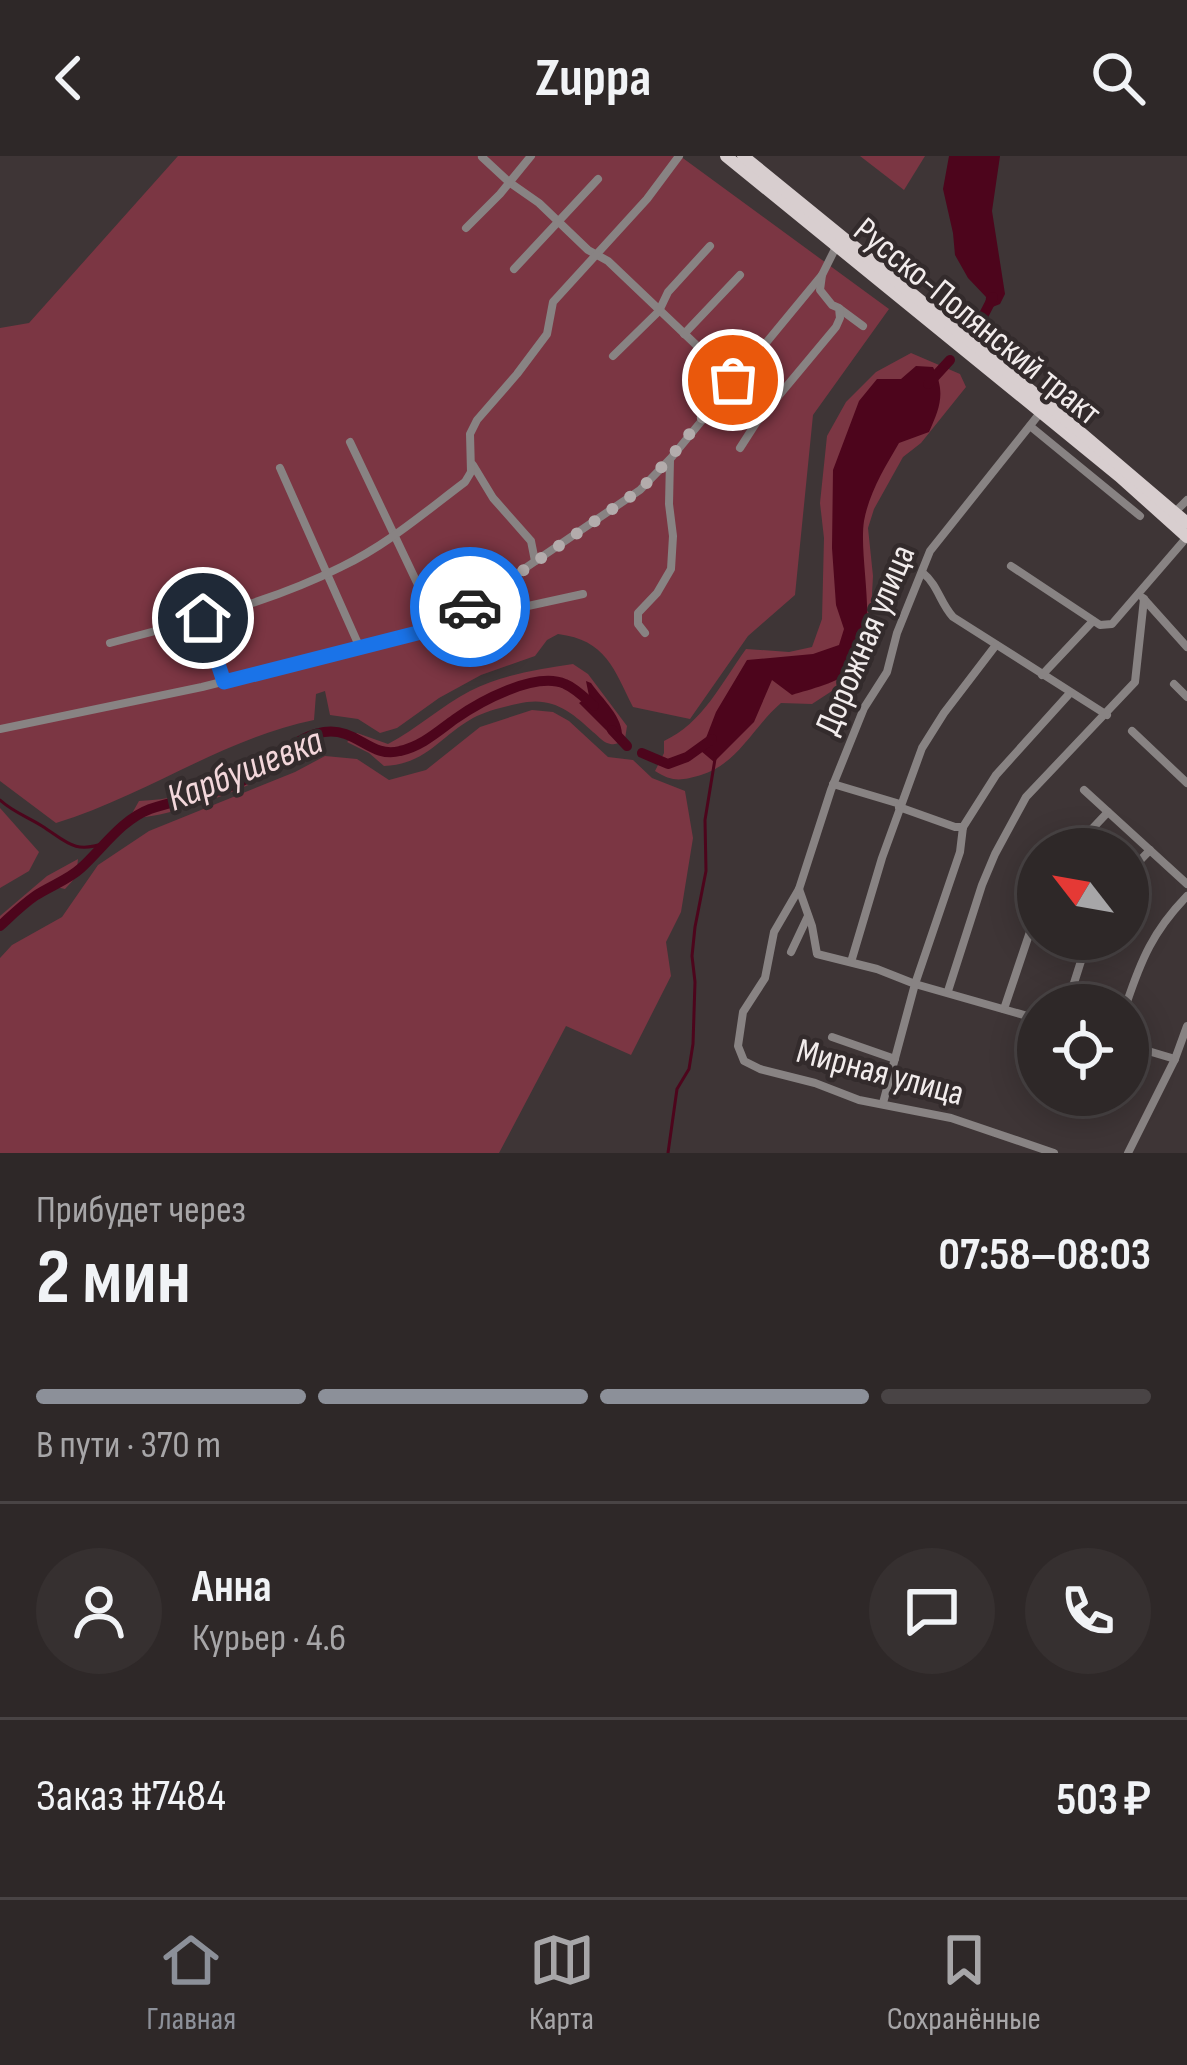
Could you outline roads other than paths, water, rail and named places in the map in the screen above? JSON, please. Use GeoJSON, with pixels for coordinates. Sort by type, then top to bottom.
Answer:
{"type":"FeatureCollection","features":[{"type":"Feature","properties":{"kind":"main road","name":"Русско-Полянский тракт"},"geometry":{"type":"LineString","coordinates":[[726,156],[1187,537]]}},
{"type":"Feature","properties":{"kind":"main road","name":"Русско-Полянский тракт"},"geometry":{"type":"LineString","coordinates":[[742,156],[1187,523]]}},
{"type":"Feature","properties":{"kind":"street"},"geometry":{"type":"LineString","coordinates":[[466,228],[531,156]]}},
{"type":"Feature","properties":{"kind":"street"},"geometry":{"type":"LineString","coordinates":[[110,644],[202,613],[243,607],[328,573],[396,535],[465,482],[472,464],[470,434],[547,334],[553,302],[680,156]]}},
{"type":"Feature","properties":{"kind":"street"},"geometry":{"type":"LineString","coordinates":[[482,157],[608,261],[733,380]]}},
{"type":"Feature","properties":{"kind":"street"},"geometry":{"type":"LineString","coordinates":[[514,269],[598,179]]}},
{"type":"Feature","properties":{"kind":"street"},"geometry":{"type":"LineString","coordinates":[[613,356],[659,311],[668,292],[710,246]]}},
{"type":"Feature","properties":{"kind":"street"},"geometry":{"type":"LineString","coordinates":[[0,729],[224,682],[437,628],[640,490],[822,275],[837,246]]}},
{"type":"Feature","properties":{"kind":"street"},"geometry":{"type":"LineString","coordinates":[[684,334],[740,275]]}},
{"type":"Feature","properties":{"kind":"street"},"geometry":{"type":"LineString","coordinates":[[822,275],[823,296],[862,326]]}},
{"type":"Feature","properties":{"kind":"street"},"geometry":{"type":"LineString","coordinates":[[740,448],[836,327],[838,308]]}},
{"type":"Feature","properties":{"kind":"street","name":"Дорожная улица"},"geometry":{"type":"LineString","coordinates":[[760,1069],[740,1057],[742,1012],[765,978],[774,932],[799,889],[833,784],[864,708],[887,673],[897,632],[930,551],[1041,412]]}},
{"type":"Feature","properties":{"kind":"street"},"geometry":{"type":"LineString","coordinates":[[1030,426],[1140,516]]}},
{"type":"Feature","properties":{"kind":"street"},"geometry":{"type":"LineString","coordinates":[[350,442],[440,631],[583,594]]}},
{"type":"Feature","properties":{"kind":"street"},"geometry":{"type":"LineString","coordinates":[[645,633],[638,614],[671,569],[670,458]]}},
{"type":"Feature","properties":{"kind":"street"},"geometry":{"type":"LineString","coordinates":[[472,464],[493,498],[531,541],[535,561]]}},
{"type":"Feature","properties":{"kind":"street"},"geometry":{"type":"LineString","coordinates":[[280,468],[360,647]]}},
{"type":"Feature","properties":{"kind":"street"},"geometry":{"type":"LineString","coordinates":[[1175,512],[1187,500]]}},
{"type":"Feature","properties":{"kind":"street"},"geometry":{"type":"LineString","coordinates":[[1011,566],[1106,626],[1141,596],[1187,537]]}},
{"type":"Feature","properties":{"kind":"street"},"geometry":{"type":"LineString","coordinates":[[922,572],[953,617],[1107,715]]}},
{"type":"Feature","properties":{"kind":"street"},"geometry":{"type":"LineString","coordinates":[[1141,596],[1187,647]]}},
{"type":"Feature","properties":{"kind":"street"},"geometry":{"type":"LineString","coordinates":[[948,992],[994,854],[1026,797],[1135,682],[1141,596]]}},
{"type":"Feature","properties":{"kind":"street"},"geometry":{"type":"LineString","coordinates":[[202,613],[224,682]]}},
{"type":"Feature","properties":{"kind":"street"},"geometry":{"type":"LineString","coordinates":[[1042,675],[1093,621]]}},
{"type":"Feature","properties":{"kind":"street"},"geometry":{"type":"LineString","coordinates":[[851,962],[899,806],[932,730],[996,645]]}},
{"type":"Feature","properties":{"kind":"street"},"geometry":{"type":"LineString","coordinates":[[1174,684],[1187,697]]}},
{"type":"Feature","properties":{"kind":"street"},"geometry":{"type":"LineString","coordinates":[[883,1103],[915,984],[960,852],[963,827],[996,776],[1070,693]]}},
{"type":"Feature","properties":{"kind":"street"},"geometry":{"type":"LineString","coordinates":[[1132,731],[1187,783]]}},
{"type":"Feature","properties":{"kind":"street"},"geometry":{"type":"LineString","coordinates":[[833,784],[963,827]]}},
{"type":"Feature","properties":{"kind":"street"},"geometry":{"type":"LineString","coordinates":[[1084,790],[1187,884]]}},
{"type":"Feature","properties":{"kind":"street"},"geometry":{"type":"LineString","coordinates":[[1092,828],[1108,812]]}},
{"type":"Feature","properties":{"kind":"street"},"geometry":{"type":"LineString","coordinates":[[799,889],[817,954],[1017,1013]]}},
{"type":"Feature","properties":{"kind":"street"},"geometry":{"type":"LineString","coordinates":[[1134,984],[1148,945],[1187,896]]}},
{"type":"Feature","properties":{"kind":"street"},"geometry":{"type":"LineString","coordinates":[[790,952],[808,916]]}},
{"type":"Feature","properties":{"kind":"street"},"geometry":{"type":"LineString","coordinates":[[1003,1009],[1020,960]]}},
{"type":"Feature","properties":{"kind":"street"},"geometry":{"type":"LineString","coordinates":[[1128,1153],[1187,1026]]}},
{"type":"Feature","properties":{"kind":"street"},"geometry":{"type":"LineString","coordinates":[[832,1037],[895,1059]]}},
{"type":"Feature","properties":{"kind":"street"},"geometry":{"type":"LineString","coordinates":[[1149,1051],[1175,1059]]}},
{"type":"Feature","properties":{"kind":"street","name":"Мирная улица"},"geometry":{"type":"LineString","coordinates":[[760,1069],[860,1100],[952,1118],[1054,1153]]}},
{"type":"Feature","properties":{"kind":"waterway","name":"Карбушевка"},"geometry":{"type":"LineString","coordinates":[[978,326],[993,297]]}},
{"type":"Feature","properties":{"kind":"waterway","name":"Карбушевка"},"geometry":{"type":"LineString","coordinates":[[928,384],[950,360]]}},
{"type":"Feature","properties":{"kind":"waterway","name":"Карбушевка"},"geometry":{"type":"LineString","coordinates":[[0,926],[35,896],[76,872],[140,814],[235,784],[313,735],[336,732],[380,751],[400,751],[492,697],[539,682],[565,684],[594,706]]}},
{"type":"Feature","properties":{"kind":"waterway","name":"Карбушевка"},"geometry":{"type":"LineString","coordinates":[[612,730],[627,746]]}},
{"type":"Feature","properties":{"kind":"waterway","name":"Карбушевка"},"geometry":{"type":"LineString","coordinates":[[642,753],[668,764],[712,739]]}},
{"type":"Feature","properties":{"kind":"waterway"},"geometry":{"type":"LineString","coordinates":[[668,1153],[677,1089],[689,1069],[693,1044],[692,956],[706,871],[705,820],[715,759]]}},
{"type":"Feature","properties":{"kind":"waterway"},"geometry":{"type":"LineString","coordinates":[[0,800],[71,845],[105,843]]}}]}
